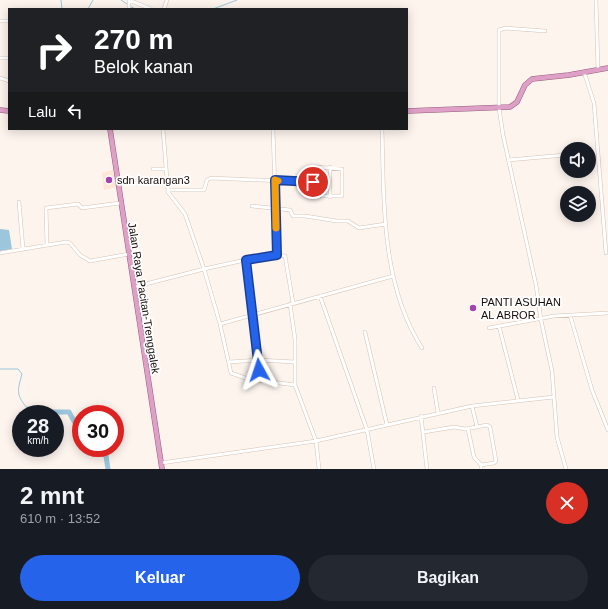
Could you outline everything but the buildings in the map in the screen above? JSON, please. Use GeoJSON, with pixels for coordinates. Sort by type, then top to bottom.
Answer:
{"type":"FeatureCollection","features":[{"type":"Feature","properties":{"kind":"highway"},"geometry":{"type":"LineString","coordinates":[[408,111],[500,108],[514,105],[525,85],[532,79],[583,73],[608,68]]}},
{"type":"Feature","properties":{"kind":"highway","name":"Jalan Raya Pacitan-Trenggalek"},"geometry":{"type":"LineString","coordinates":[[110,130],[120,203],[162,469]]}},
{"type":"Feature","properties":{"kind":"street"},"geometry":{"type":"LineString","coordinates":[[129,0],[149,8]]}},
{"type":"Feature","properties":{"kind":"street"},"geometry":{"type":"LineString","coordinates":[[596,0],[598,70]]}},
{"type":"Feature","properties":{"kind":"street"},"geometry":{"type":"LineString","coordinates":[[545,31],[506,28],[499,30],[500,108],[508,160],[536,285],[541,320],[552,371],[557,437],[566,469]]}},
{"type":"Feature","properties":{"kind":"street"},"geometry":{"type":"LineString","coordinates":[[583,73],[594,104],[606,254]]}},
{"type":"Feature","properties":{"kind":"street"},"geometry":{"type":"LineString","coordinates":[[163,130],[168,190],[185,214],[204,269],[220,324],[231,373],[260,380],[295,385]]}},
{"type":"Feature","properties":{"kind":"street"},"geometry":{"type":"LineString","coordinates":[[273,130],[277,255]]}},
{"type":"Feature","properties":{"kind":"street"},"geometry":{"type":"LineString","coordinates":[[382,130],[384,203],[393,276],[410,327],[422,348]]}},
{"type":"Feature","properties":{"kind":"street"},"geometry":{"type":"LineString","coordinates":[[508,160],[560,155]]}},
{"type":"Feature","properties":{"kind":"street"},"geometry":{"type":"LineString","coordinates":[[330,167],[330,197]]}},
{"type":"Feature","properties":{"kind":"street"},"geometry":{"type":"LineString","coordinates":[[330,167],[342,169],[343,193],[341,197],[314,196],[314,168],[330,167]]}},
{"type":"Feature","properties":{"kind":"street"},"geometry":{"type":"LineString","coordinates":[[153,169],[166,169]]}},
{"type":"Feature","properties":{"kind":"street"},"geometry":{"type":"LineString","coordinates":[[168,190],[204,190],[207,180],[211,178],[330,183]]}},
{"type":"Feature","properties":{"kind":"street"},"geometry":{"type":"LineString","coordinates":[[19,202],[23,249]]}},
{"type":"Feature","properties":{"kind":"street"},"geometry":{"type":"LineString","coordinates":[[48,245],[46,208],[78,204],[82,208],[120,203]]}},
{"type":"Feature","properties":{"kind":"street"},"geometry":{"type":"LineString","coordinates":[[252,206],[290,210],[293,216],[348,221],[359,228],[386,224]]}},
{"type":"Feature","properties":{"kind":"street"},"geometry":{"type":"LineString","coordinates":[[0,253],[70,243],[84,258],[90,261],[129,254]]}},
{"type":"Feature","properties":{"kind":"street"},"geometry":{"type":"LineString","coordinates":[[134,287],[246,260],[277,255],[285,256],[295,339],[295,385],[316,441],[318,469]]}},
{"type":"Feature","properties":{"kind":"street"},"geometry":{"type":"LineString","coordinates":[[246,260],[260,380]]}},
{"type":"Feature","properties":{"kind":"street"},"geometry":{"type":"LineString","coordinates":[[220,324],[393,276]]}},
{"type":"Feature","properties":{"kind":"street"},"geometry":{"type":"LineString","coordinates":[[320,296],[367,430],[374,469]]}},
{"type":"Feature","properties":{"kind":"street"},"geometry":{"type":"LineString","coordinates":[[489,328],[541,320],[545,318],[608,313]]}},
{"type":"Feature","properties":{"kind":"street"},"geometry":{"type":"LineString","coordinates":[[570,315],[592,390],[608,430]]}},
{"type":"Feature","properties":{"kind":"street"},"geometry":{"type":"LineString","coordinates":[[499,326],[518,400]]}},
{"type":"Feature","properties":{"kind":"street"},"geometry":{"type":"LineString","coordinates":[[365,332],[387,425]]}},
{"type":"Feature","properties":{"kind":"street"},"geometry":{"type":"LineString","coordinates":[[229,362],[258,360],[295,362]]}},
{"type":"Feature","properties":{"kind":"street"},"geometry":{"type":"LineString","coordinates":[[434,388],[438,413]]}},
{"type":"Feature","properties":{"kind":"street"},"geometry":{"type":"LineString","coordinates":[[161,463],[316,441],[421,416],[472,406],[554,397]]}},
{"type":"Feature","properties":{"kind":"street"},"geometry":{"type":"LineString","coordinates":[[472,406],[477,427]]}},
{"type":"Feature","properties":{"kind":"street"},"geometry":{"type":"LineString","coordinates":[[421,416],[427,469]]}},
{"type":"Feature","properties":{"kind":"street"},"geometry":{"type":"LineString","coordinates":[[424,432],[454,427],[468,429],[486,425],[490,427],[496,459],[494,463],[481,467],[474,457],[468,429]]}},
{"type":"Feature","properties":{"kind":"shaded area","name":"sdn karangan3"},"geometry":{"type":"Polygon","coordinates":[[[113,170],[116,187],[104,190],[102,173],[113,170]]]}},
{"type":"Feature","properties":{"kind":"water"},"geometry":{"type":"Polygon","coordinates":[[[0,229],[9,230],[12,249],[0,251],[0,229]]]}},
{"type":"Feature","properties":{"kind":"waterway"},"geometry":{"type":"LineString","coordinates":[[61,0],[62,8]]}},
{"type":"Feature","properties":{"kind":"waterway"},"geometry":{"type":"LineString","coordinates":[[89,8],[93,0]]}},
{"type":"Feature","properties":{"kind":"waterway"},"geometry":{"type":"LineString","coordinates":[[121,0],[127,4]]}},
{"type":"Feature","properties":{"kind":"waterway"},"geometry":{"type":"LineString","coordinates":[[216,8],[237,0]]}},
{"type":"Feature","properties":{"kind":"waterway"},"geometry":{"type":"LineString","coordinates":[[0,369],[18,369],[22,374],[19,385],[19,393],[21,400],[25,405]]}},
{"type":"Feature","properties":{"kind":"waterway"},"geometry":{"type":"LineString","coordinates":[[64,412],[69,412],[72,418]]}},
{"type":"Feature","properties":{"kind":"waterway"},"geometry":{"type":"LineString","coordinates":[[106,457],[108,469]]}},
{"type":"Feature","properties":{"kind":"slow traffic"},"geometry":{"type":"LineString","coordinates":[[276,228],[275,180],[278,181]]}},
{"type":"Feature","properties":{"kind":"place","name":"sdn karangan3"},"geometry":{"type":"Point","coordinates":[109,180]}},
{"type":"Feature","properties":{"kind":"place","name":"PANTI ASUHAN AL ABROR"},"geometry":{"type":"Point","coordinates":[473,308]}},
{"type":"Feature","properties":{"kind":"route"},"geometry":{"type":"LineString","coordinates":[[259,370],[246,260],[277,255],[275,180],[313,182]]}}]}
